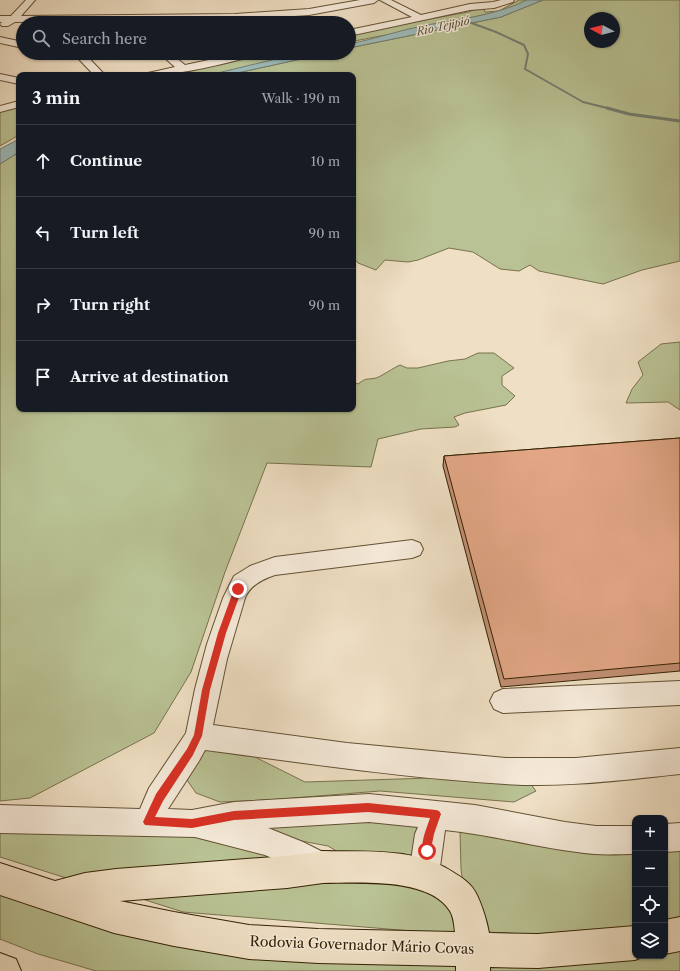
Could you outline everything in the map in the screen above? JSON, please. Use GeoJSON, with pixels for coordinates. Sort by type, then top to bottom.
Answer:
{"type":"FeatureCollection","features":[{"type":"Feature","properties":{"kind":"highway"},"geometry":{"type":"LineString","coordinates":[[55,898],[85,889],[116,885],[287,872],[323,867],[387,868],[413,871],[424,874],[450,889],[461,899],[470,920],[474,960]]}},
{"type":"Feature","properties":{"kind":"highway","name":"Rodovia Governador Mário Covas"},"geometry":{"type":"LineString","coordinates":[[0,879],[114,916],[174,929],[249,942],[318,946],[474,960],[538,952],[632,943]]}},
{"type":"Feature","properties":{"kind":"highway"},"geometry":{"type":"LineString","coordinates":[[668,936],[680,934]]}},
{"type":"Feature","properties":{"kind":"highway"},"geometry":{"type":"LineString","coordinates":[[0,970],[4,971]]}},
{"type":"Feature","properties":{"kind":"street"},"geometry":{"type":"LineString","coordinates":[[0,27],[12,19],[31,0]]}},
{"type":"Feature","properties":{"kind":"street"},"geometry":{"type":"LineString","coordinates":[[257,16],[309,12],[374,0]]}},
{"type":"Feature","properties":{"kind":"street"},"geometry":{"type":"LineString","coordinates":[[384,0],[421,18]]}},
{"type":"Feature","properties":{"kind":"street"},"geometry":{"type":"LineString","coordinates":[[455,0],[470,7]]}},
{"type":"Feature","properties":{"kind":"street"},"geometry":{"type":"LineString","coordinates":[[356,32],[470,7],[494,5],[510,0]]}},
{"type":"Feature","properties":{"kind":"street"},"geometry":{"type":"LineString","coordinates":[[0,19],[16,19]]}},
{"type":"Feature","properties":{"kind":"street"},"geometry":{"type":"LineString","coordinates":[[0,40],[16,43]]}},
{"type":"Feature","properties":{"kind":"street"},"geometry":{"type":"LineString","coordinates":[[85,60],[97,72]]}},
{"type":"Feature","properties":{"kind":"street"},"geometry":{"type":"LineString","coordinates":[[172,60],[183,69]]}},
{"type":"Feature","properties":{"kind":"street"},"geometry":{"type":"LineString","coordinates":[[168,72],[223,60]]}},
{"type":"Feature","properties":{"kind":"street"},"geometry":{"type":"LineString","coordinates":[[0,77],[16,80]]}},
{"type":"Feature","properties":{"kind":"street"},"geometry":{"type":"LineString","coordinates":[[0,110],[16,105]]}},
{"type":"Feature","properties":{"kind":"street"},"geometry":{"type":"LineString","coordinates":[[148,822],[159,798],[190,752],[198,736],[206,690],[222,633],[235,597],[242,583],[254,574],[275,566],[412,549]]}},
{"type":"Feature","properties":{"kind":"street"},"geometry":{"type":"LineString","coordinates":[[503,701],[680,693]]}},
{"type":"Feature","properties":{"kind":"street"},"geometry":{"type":"LineString","coordinates":[[198,736],[347,756],[506,771],[576,770],[680,761]]}},
{"type":"Feature","properties":{"kind":"street"},"geometry":{"type":"LineString","coordinates":[[192,824],[234,816],[362,808],[475,819],[565,836],[596,840],[632,840]]}},
{"type":"Feature","properties":{"kind":"street"},"geometry":{"type":"LineString","coordinates":[[424,874],[429,834],[436,814]]}},
{"type":"Feature","properties":{"kind":"street"},"geometry":{"type":"LineString","coordinates":[[0,819],[192,824],[266,841],[323,867]]}},
{"type":"Feature","properties":{"kind":"street"},"geometry":{"type":"LineString","coordinates":[[668,838],[680,837]]}},
{"type":"Feature","properties":{"kind":"green space"},"geometry":{"type":"Polygon","coordinates":[[[519,0],[537,0],[527,5],[444,24],[356,41],[356,33],[468,12],[483,7],[485,12],[499,11],[519,0]]]}},
{"type":"Feature","properties":{"kind":"green space"},"geometry":{"type":"Polygon","coordinates":[[[543,0],[680,0],[680,261],[642,270],[603,284],[539,271],[530,265],[519,271],[500,269],[473,252],[449,248],[418,260],[408,262],[385,260],[376,270],[358,263],[356,261],[356,72],[242,72],[296,60],[356,60],[356,47],[501,17],[543,0]]]}},
{"type":"Feature","properties":{"kind":"green space"},"geometry":{"type":"Polygon","coordinates":[[[221,60],[277,60],[227,72],[164,72],[221,60]]]}},
{"type":"Feature","properties":{"kind":"green space"},"geometry":{"type":"Polygon","coordinates":[[[16,106],[16,137],[0,146],[0,110],[16,106]]]}},
{"type":"Feature","properties":{"kind":"green space"},"geometry":{"type":"Polygon","coordinates":[[[16,154],[16,412],[356,412],[356,383],[358,384],[365,380],[381,376],[400,365],[407,368],[418,368],[448,361],[465,359],[478,353],[494,353],[514,368],[502,376],[502,385],[515,396],[506,405],[465,413],[454,417],[459,425],[455,427],[421,429],[378,439],[371,467],[267,463],[225,572],[191,672],[154,733],[30,798],[0,801],[0,164],[16,154]]]}},
{"type":"Feature","properties":{"kind":"green space"},"geometry":{"type":"Polygon","coordinates":[[[680,342],[680,410],[668,402],[626,403],[632,389],[643,375],[638,362],[661,344],[680,342]]]}},
{"type":"Feature","properties":{"kind":"green space"},"geometry":{"type":"Polygon","coordinates":[[[213,743],[243,751],[305,782],[524,775],[536,791],[514,802],[380,791],[268,800],[220,802],[196,793],[187,780],[188,766],[198,755],[213,743]]]}},
{"type":"Feature","properties":{"kind":"green space"},"geometry":{"type":"Polygon","coordinates":[[[409,817],[426,832],[434,858],[357,863],[328,846],[228,827],[409,817]]]}},
{"type":"Feature","properties":{"kind":"green space"},"geometry":{"type":"Polygon","coordinates":[[[100,821],[322,857],[104,890],[0,857],[0,831],[100,821]]]}},
{"type":"Feature","properties":{"kind":"green space"},"geometry":{"type":"Polygon","coordinates":[[[460,831],[632,832],[632,929],[625,931],[525,934],[488,932],[464,892],[461,869],[460,831]]]}},
{"type":"Feature","properties":{"kind":"green space"},"geometry":{"type":"Polygon","coordinates":[[[680,831],[680,919],[668,921],[668,851],[668,832],[680,831]]]}},
{"type":"Feature","properties":{"kind":"green space"},"geometry":{"type":"Polygon","coordinates":[[[389,875],[424,887],[444,904],[456,919],[457,933],[424,932],[183,912],[136,897],[389,875]]]}},
{"type":"Feature","properties":{"kind":"green space"},"geometry":{"type":"Polygon","coordinates":[[[0,889],[463,960],[461,971],[96,971],[38,954],[0,939],[0,889]]]}},
{"type":"Feature","properties":{"kind":"green space"},"geometry":{"type":"Polygon","coordinates":[[[680,936],[680,971],[487,971],[487,949],[632,955],[632,959],[668,959],[668,938],[680,936]]]}},
{"type":"Feature","properties":{"kind":"water","name":"Rio Tejipió"},"geometry":{"type":"Polygon","coordinates":[[[527,0],[543,0],[501,17],[356,47],[356,43],[417,27],[491,13],[527,0]]]}},
{"type":"Feature","properties":{"kind":"water"},"geometry":{"type":"Polygon","coordinates":[[[272,60],[296,60],[242,72],[222,72],[272,60]]]}},
{"type":"Feature","properties":{"kind":"water"},"geometry":{"type":"Polygon","coordinates":[[[16,141],[16,154],[0,164],[0,149],[16,141]]]}},
{"type":"Feature","properties":{"kind":"building"},"geometry":{"type":"Polygon","coordinates":[[[680,438],[680,663],[504,679],[444,456],[680,438]]]}},
{"type":"Feature","properties":{"kind":"waterway"},"geometry":{"type":"LineString","coordinates":[[466,21],[496,32],[524,45],[528,54],[525,69],[583,102],[607,108]]}},
{"type":"Feature","properties":{"kind":"waterway"},"geometry":{"type":"LineString","coordinates":[[607,108],[611,109]]}},
{"type":"Feature","properties":{"kind":"waterway"},"geometry":{"type":"LineString","coordinates":[[607,108],[629,114],[680,121]]}},
{"type":"Feature","properties":{"kind":"route"},"geometry":{"type":"LineString","coordinates":[[238,589],[222,633],[206,690],[198,736],[190,752],[159,798],[148,822],[192,824],[234,816],[280,812],[368,808],[436,814],[429,834],[427,851]]}}]}
